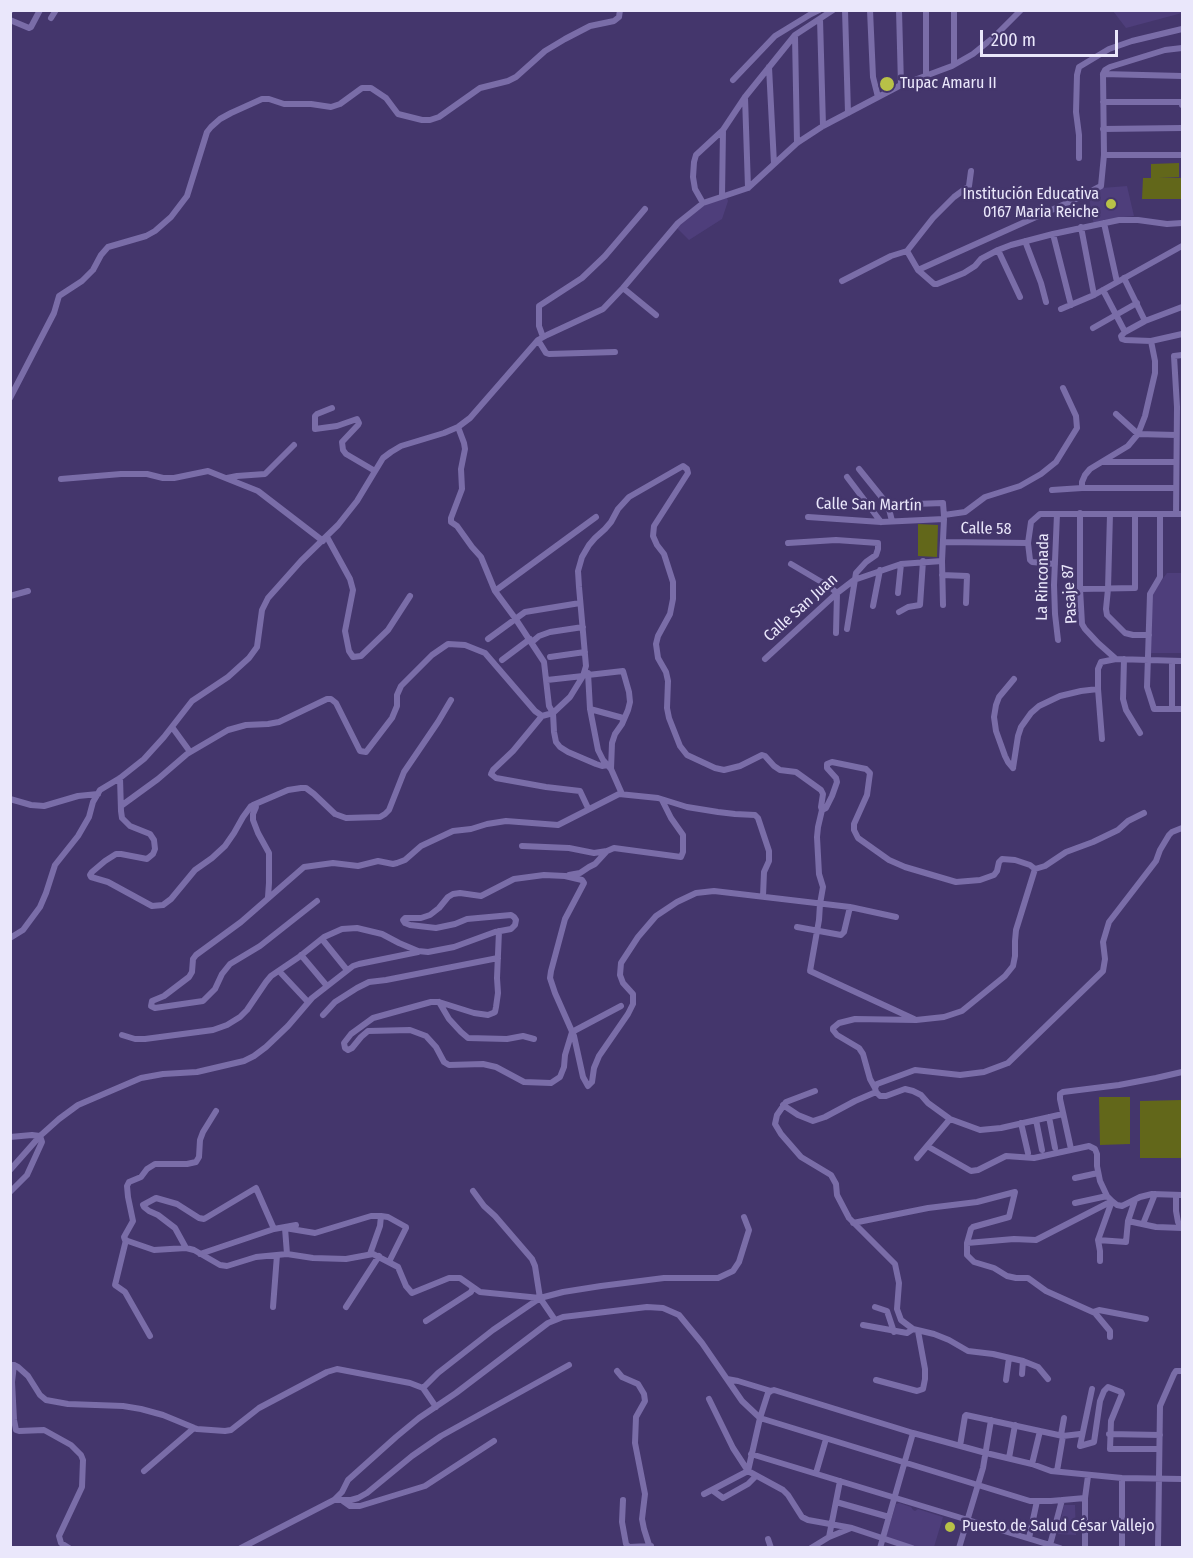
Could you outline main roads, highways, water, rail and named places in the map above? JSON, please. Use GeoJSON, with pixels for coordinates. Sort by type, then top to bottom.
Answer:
{"type":"FeatureCollection","features":[{"type":"Feature","properties":{"kind":"place","name":"Tupac Amaru II"},"geometry":{"type":"Point","coordinates":[887,84]}},
{"type":"Feature","properties":{"kind":"place","name":"Institución Educativa 0167 Maria Reiche"},"geometry":{"type":"Point","coordinates":[1111,204]}},
{"type":"Feature","properties":{"kind":"place","name":"Puesto de Salud César Vallejo"},"geometry":{"type":"Point","coordinates":[950,1527]}}]}
